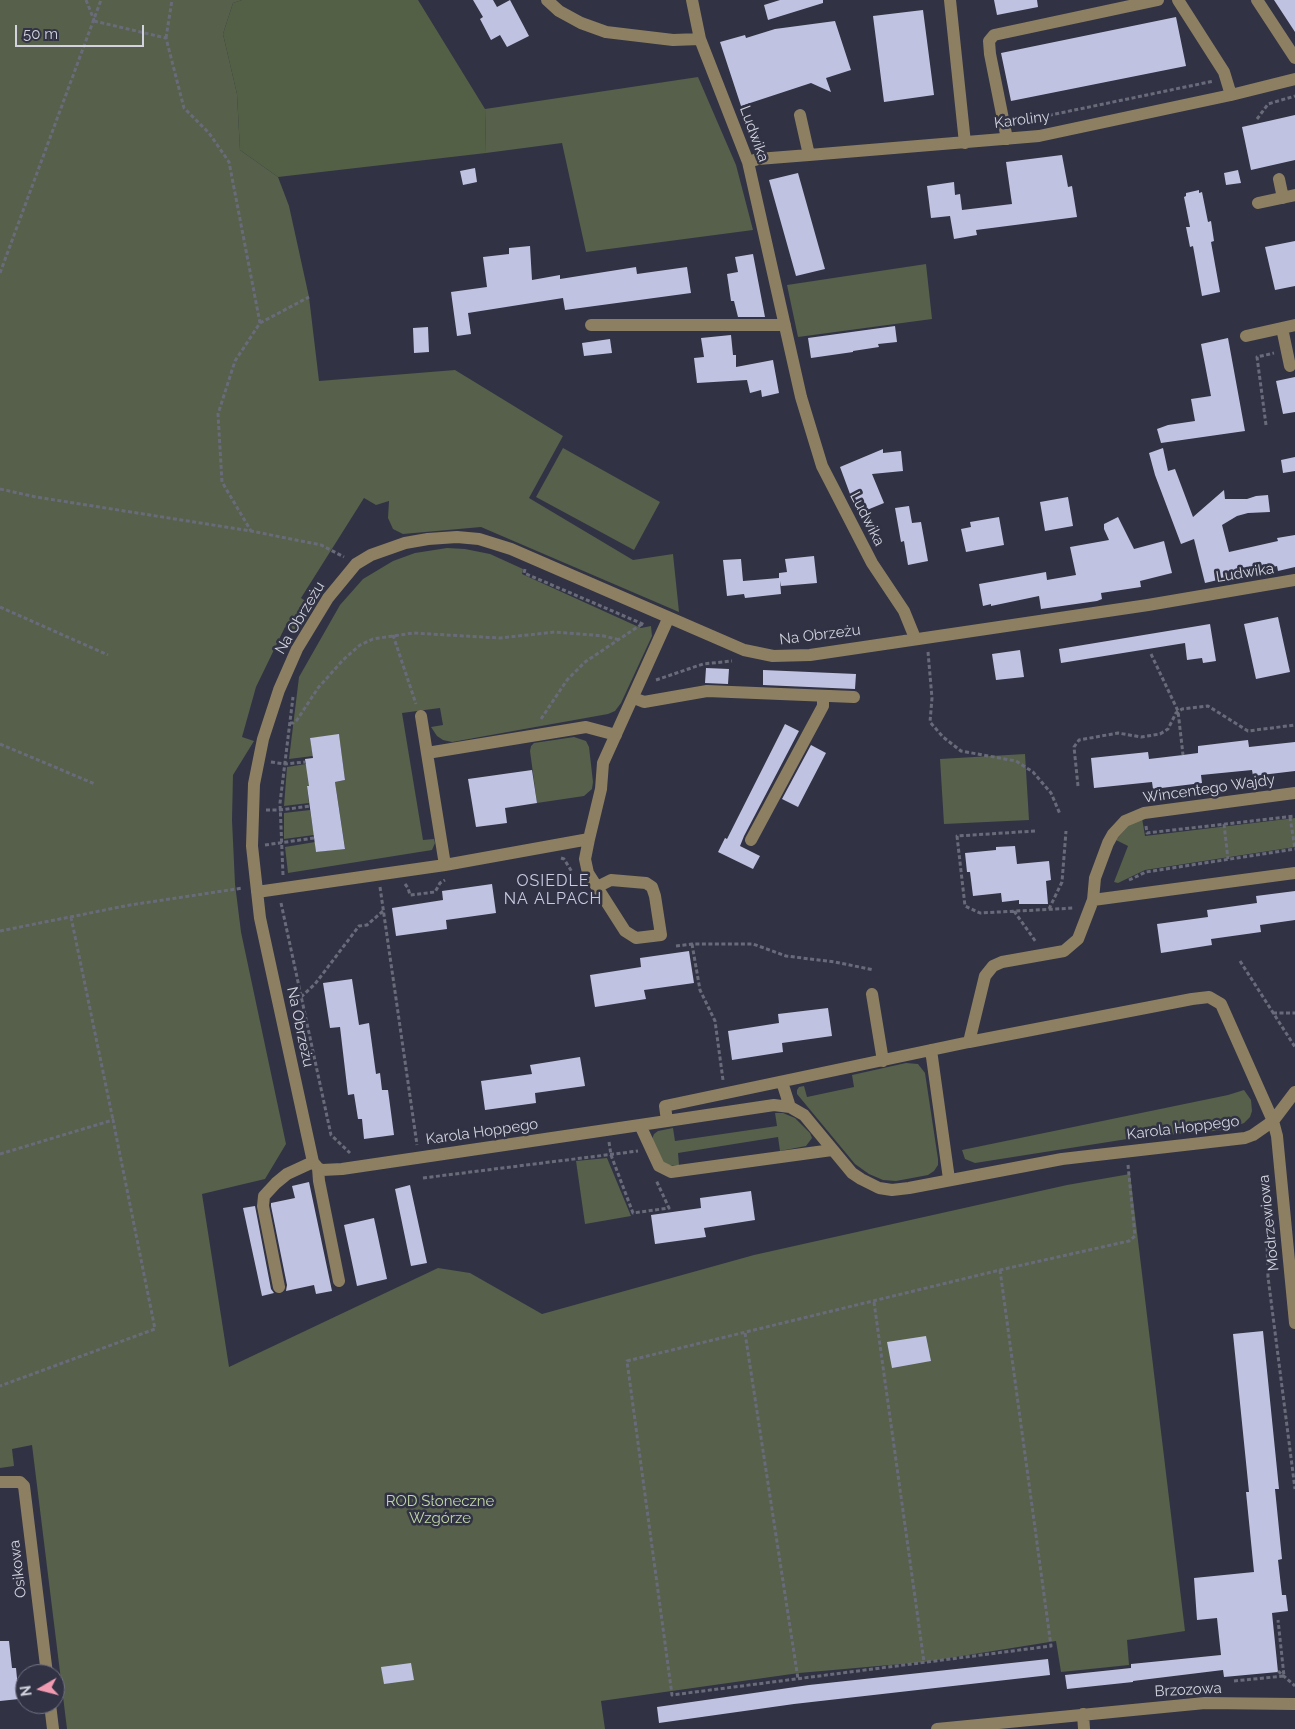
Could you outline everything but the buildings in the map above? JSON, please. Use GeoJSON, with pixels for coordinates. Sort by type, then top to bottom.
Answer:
{"type":"FeatureCollection","features":[{"type":"Feature","properties":{"kind":"street"},"geometry":{"type":"LineString","coordinates":[[547,0],[558,11],[581,23],[606,32],[673,40],[700,39]]}},
{"type":"Feature","properties":{"kind":"street","name":"Ludwika"},"geometry":{"type":"LineString","coordinates":[[692,0],[700,39],[748,162],[801,397],[822,466],[872,564],[904,611],[915,638],[1148,605],[1295,580]]}},
{"type":"Feature","properties":{"kind":"street"},"geometry":{"type":"LineString","coordinates":[[950,0],[965,143]]}},
{"type":"Feature","properties":{"kind":"street"},"geometry":{"type":"LineString","coordinates":[[1007,139],[990,54],[989,41],[994,34],[1158,0]]}},
{"type":"Feature","properties":{"kind":"street"},"geometry":{"type":"LineString","coordinates":[[1178,0],[1224,72],[1231,95]]}},
{"type":"Feature","properties":{"kind":"street"},"geometry":{"type":"LineString","coordinates":[[1257,0],[1295,58]]}},
{"type":"Feature","properties":{"kind":"street","name":"Karoliny"},"geometry":{"type":"LineString","coordinates":[[748,162],[758,159],[1039,136],[1231,95],[1295,79]]}},
{"type":"Feature","properties":{"kind":"street"},"geometry":{"type":"LineString","coordinates":[[800,115],[808,155]]}},
{"type":"Feature","properties":{"kind":"street"},"geometry":{"type":"LineString","coordinates":[[1258,203],[1289,196],[1278,179]]}},
{"type":"Feature","properties":{"kind":"street"},"geometry":{"type":"LineString","coordinates":[[591,324],[785,325]]}},
{"type":"Feature","properties":{"kind":"street"},"geometry":{"type":"LineString","coordinates":[[1246,336],[1295,325]]}},
{"type":"Feature","properties":{"kind":"street"},"geometry":{"type":"LineString","coordinates":[[1282,328],[1290,366]]}},
{"type":"Feature","properties":{"kind":"street","name":"Na Obrzeżu"},"geometry":{"type":"LineString","coordinates":[[339,1281],[319,1182],[320,1167],[262,928],[252,846],[254,784],[258,760],[279,690],[297,649],[328,598],[356,564],[371,555],[405,543],[438,538],[479,539],[511,549],[666,623],[744,650],[773,656],[810,655],[915,638]]}},
{"type":"Feature","properties":{"kind":"street"},"geometry":{"type":"LineString","coordinates":[[597,887],[610,880],[646,883],[652,887],[661,935],[636,938],[624,931],[588,873],[585,859],[601,789],[603,763],[634,698],[666,623]]}},
{"type":"Feature","properties":{"kind":"street"},"geometry":{"type":"LineString","coordinates":[[634,698],[644,702],[707,691],[854,697]]}},
{"type":"Feature","properties":{"kind":"street"},"geometry":{"type":"LineString","coordinates":[[751,840],[823,706],[823,696]]}},
{"type":"Feature","properties":{"kind":"street"},"geometry":{"type":"LineString","coordinates":[[421,716],[445,864]]}},
{"type":"Feature","properties":{"kind":"street"},"geometry":{"type":"LineString","coordinates":[[427,753],[586,727],[616,735]]}},
{"type":"Feature","properties":{"kind":"street","name":"Wincentego Wajdy"},"geometry":{"type":"LineString","coordinates":[[969,1042],[985,976],[993,966],[1002,962],[1064,951],[1078,939],[1092,904],[1095,878],[1113,834],[1126,822],[1144,813],[1295,793]]}},
{"type":"Feature","properties":{"kind":"street"},"geometry":{"type":"LineString","coordinates":[[256,889],[445,864],[589,840]]}},
{"type":"Feature","properties":{"kind":"street"},"geometry":{"type":"LineString","coordinates":[[1092,904],[1295,873]]}},
{"type":"Feature","properties":{"kind":"street"},"geometry":{"type":"LineString","coordinates":[[872,994],[883,1061]]}},
{"type":"Feature","properties":{"kind":"street"},"geometry":{"type":"LineString","coordinates":[[666,1121],[665,1106],[969,1042],[1209,997],[1220,1004],[1273,1121]]}},
{"type":"Feature","properties":{"kind":"street"},"geometry":{"type":"LineString","coordinates":[[931,1050],[949,1179]]}},
{"type":"Feature","properties":{"kind":"street"},"geometry":{"type":"LineString","coordinates":[[782,1082],[790,1107]]}},
{"type":"Feature","properties":{"kind":"street","name":"Karola Hoppego"},"geometry":{"type":"LineString","coordinates":[[280,1287],[263,1206],[264,1196],[287,1174],[320,1167],[608,1130],[774,1105],[790,1107],[804,1115],[852,1173],[861,1180],[879,1188],[892,1190],[1062,1159],[1245,1138],[1253,1135],[1273,1121],[1295,1092]]}},
{"type":"Feature","properties":{"kind":"street","name":"Modrzewiowa"},"geometry":{"type":"LineString","coordinates":[[1273,1121],[1277,1136],[1295,1323]]}},
{"type":"Feature","properties":{"kind":"street"},"geometry":{"type":"LineString","coordinates":[[640,1125],[659,1166],[671,1172],[832,1150]]}},
{"type":"Feature","properties":{"kind":"street","name":"Osikowa"},"geometry":{"type":"LineString","coordinates":[[0,1482],[20,1482],[24,1486],[46,1664]]}},
{"type":"Feature","properties":{"kind":"street","name":"Brzozowa"},"geometry":{"type":"LineString","coordinates":[[937,1729],[1205,1703],[1295,1704]]}},
{"type":"Feature","properties":{"kind":"street"},"geometry":{"type":"LineString","coordinates":[[51,1714],[53,1729]]}},
{"type":"Feature","properties":{"kind":"street"},"geometry":{"type":"LineString","coordinates":[[1083,1714],[1084,1729]]}},
{"type":"Feature","properties":{"kind":"path"},"geometry":{"type":"LineString","coordinates":[[86,0],[94,21]]}},
{"type":"Feature","properties":{"kind":"path"},"geometry":{"type":"LineString","coordinates":[[0,274],[101,0]]}},
{"type":"Feature","properties":{"kind":"path"},"geometry":{"type":"LineString","coordinates":[[172,0],[166,38],[184,108],[209,133],[229,162],[260,323]]}},
{"type":"Feature","properties":{"kind":"path"},"geometry":{"type":"LineString","coordinates":[[94,21],[166,38]]}},
{"type":"Feature","properties":{"kind":"path"},"geometry":{"type":"LineString","coordinates":[[1257,120],[1268,104],[1295,96]]}},
{"type":"Feature","properties":{"kind":"path"},"geometry":{"type":"LineString","coordinates":[[251,531],[222,482],[218,414],[235,361],[260,323],[308,297]]}},
{"type":"Feature","properties":{"kind":"path"},"geometry":{"type":"LineString","coordinates":[[1266,425],[1257,356],[1287,350]]}},
{"type":"Feature","properties":{"kind":"path"},"geometry":{"type":"LineString","coordinates":[[0,489],[36,497],[251,531],[321,545],[356,564]]}},
{"type":"Feature","properties":{"kind":"path"},"geometry":{"type":"LineString","coordinates":[[526,565],[524,573],[642,624],[666,623]]}},
{"type":"Feature","properties":{"kind":"path"},"geometry":{"type":"LineString","coordinates":[[0,607],[108,655]]}},
{"type":"Feature","properties":{"kind":"path"},"geometry":{"type":"LineString","coordinates":[[537,735],[536,727],[567,680],[585,662],[642,624]]}},
{"type":"Feature","properties":{"kind":"path"},"geometry":{"type":"LineString","coordinates":[[290,723],[297,720],[318,688],[343,660],[360,645],[373,639],[413,633],[500,638],[556,632],[604,636],[620,640]]}},
{"type":"Feature","properties":{"kind":"path"},"geometry":{"type":"LineString","coordinates":[[393,635],[421,716]]}},
{"type":"Feature","properties":{"kind":"path"},"geometry":{"type":"LineString","coordinates":[[928,647],[932,698],[930,722],[943,737],[961,750],[1016,761],[1033,772],[1052,793],[1060,814]]}},
{"type":"Feature","properties":{"kind":"path"},"geometry":{"type":"LineString","coordinates":[[1150,654],[1178,711],[1184,755]]}},
{"type":"Feature","properties":{"kind":"path"},"geometry":{"type":"LineString","coordinates":[[642,679],[649,682],[703,664],[732,661]]}},
{"type":"Feature","properties":{"kind":"path"},"geometry":{"type":"LineString","coordinates":[[284,877],[280,810],[294,694]]}},
{"type":"Feature","properties":{"kind":"path"},"geometry":{"type":"LineString","coordinates":[[1078,786],[1074,747],[1079,740],[1118,733],[1141,737],[1160,734],[1168,729],[1176,713],[1182,709],[1208,706],[1248,731],[1295,725]]}},
{"type":"Feature","properties":{"kind":"path"},"geometry":{"type":"LineString","coordinates":[[0,744],[95,784]]}},
{"type":"Feature","properties":{"kind":"path"},"geometry":{"type":"LineString","coordinates":[[258,760],[285,764],[305,762]]}},
{"type":"Feature","properties":{"kind":"path"},"geometry":{"type":"LineString","coordinates":[[253,810],[280,810],[310,806]]}},
{"type":"Feature","properties":{"kind":"path"},"geometry":{"type":"LineString","coordinates":[[1124,882],[1146,872],[1295,849],[1293,816],[1147,833],[1144,813]]}},
{"type":"Feature","properties":{"kind":"path"},"geometry":{"type":"LineString","coordinates":[[1224,824],[1228,860]]}},
{"type":"Feature","properties":{"kind":"path"},"geometry":{"type":"LineString","coordinates":[[1035,831],[957,836],[965,906],[980,913],[1049,910],[1092,904]]}},
{"type":"Feature","properties":{"kind":"path"},"geometry":{"type":"LineString","coordinates":[[1049,910],[1062,882],[1066,831]]}},
{"type":"Feature","properties":{"kind":"path"},"geometry":{"type":"LineString","coordinates":[[252,846],[281,844],[314,838]]}},
{"type":"Feature","properties":{"kind":"path"},"geometry":{"type":"LineString","coordinates":[[555,856],[564,860],[574,874]]}},
{"type":"Feature","properties":{"kind":"path"},"geometry":{"type":"LineString","coordinates":[[400,882],[408,888],[410,895],[435,892],[440,883],[448,878]]}},
{"type":"Feature","properties":{"kind":"path"},"geometry":{"type":"LineString","coordinates":[[386,884],[379,884],[417,1146],[426,1145]]}},
{"type":"Feature","properties":{"kind":"path"},"geometry":{"type":"LineString","coordinates":[[0,931],[130,905],[256,889]]}},
{"type":"Feature","properties":{"kind":"path"},"geometry":{"type":"LineString","coordinates":[[289,899],[280,900],[331,1135],[353,1156]]}},
{"type":"Feature","properties":{"kind":"path"},"geometry":{"type":"LineString","coordinates":[[301,997],[316,984],[360,926],[366,925],[383,911]]}},
{"type":"Feature","properties":{"kind":"path"},"geometry":{"type":"LineString","coordinates":[[1014,911],[1045,954]]}},
{"type":"Feature","properties":{"kind":"path"},"geometry":{"type":"LineString","coordinates":[[0,1386],[155,1329],[71,917]]}},
{"type":"Feature","properties":{"kind":"path"},"geometry":{"type":"LineString","coordinates":[[692,944],[700,990],[715,1021],[723,1083]]}},
{"type":"Feature","properties":{"kind":"path"},"geometry":{"type":"LineString","coordinates":[[676,946],[692,944],[753,944],[786,956],[835,962],[874,970]]}},
{"type":"Feature","properties":{"kind":"path"},"geometry":{"type":"LineString","coordinates":[[1240,961],[1295,1047]]}},
{"type":"Feature","properties":{"kind":"path"},"geometry":{"type":"LineString","coordinates":[[1273,1013],[1295,1013]]}},
{"type":"Feature","properties":{"kind":"path"},"geometry":{"type":"LineString","coordinates":[[0,1154],[113,1120]]}},
{"type":"Feature","properties":{"kind":"path"},"geometry":{"type":"LineString","coordinates":[[608,1130],[611,1154],[633,1213],[669,1208],[653,1175]]}},
{"type":"Feature","properties":{"kind":"path"},"geometry":{"type":"LineString","coordinates":[[422,1178],[642,1151]]}},
{"type":"Feature","properties":{"kind":"path"},"geometry":{"type":"LineString","coordinates":[[1000,1270],[1051,1646],[672,1695],[627,1361],[1000,1270],[1129,1241],[1135,1236],[1127,1152]]}},
{"type":"Feature","properties":{"kind":"path"},"geometry":{"type":"LineString","coordinates":[[1264,1172],[1269,1285],[1295,1489]]}},
{"type":"Feature","properties":{"kind":"path"},"geometry":{"type":"LineString","coordinates":[[874,1302],[924,1662]]}},
{"type":"Feature","properties":{"kind":"path"},"geometry":{"type":"LineString","coordinates":[[745,1333],[798,1679]]}},
{"type":"Feature","properties":{"kind":"path"},"geometry":{"type":"LineString","coordinates":[[1278,1620],[1284,1676]]}},
{"type":"Feature","properties":{"kind":"path"},"geometry":{"type":"LineString","coordinates":[[1278,1671],[1295,1686]]}},
{"type":"Feature","properties":{"kind":"path"},"geometry":{"type":"LineString","coordinates":[[1234,1682],[1284,1676]]}},
{"type":"Feature","properties":{"kind":"green space","name":"ROD Słoneczne Wzgórze"},"geometry":{"type":"Polygon","coordinates":[[[0,0],[242,0],[233,3],[223,34],[237,94],[240,150],[278,177],[289,206],[309,297],[319,381],[455,370],[563,436],[529,498],[633,560],[673,554],[679,612],[481,527],[403,534],[393,529],[388,518],[389,501],[376,505],[364,498],[301,598],[313,606],[298,633],[285,627],[256,687],[242,737],[254,741],[233,775],[232,820],[235,884],[241,932],[286,1144],[265,1179],[202,1194],[229,1367],[438,1268],[470,1273],[542,1314],[754,1255],[1067,1185],[1130,1174],[1185,1631],[1127,1640],[1129,1665],[1061,1672],[1056,1641],[924,1662],[799,1673],[601,1701],[605,1729],[67,1729],[65,1664],[59,1664],[32,1445],[12,1449],[14,1466],[0,1468],[0,0]]]}},
{"type":"Feature","properties":{"kind":"green space"},"geometry":{"type":"Polygon","coordinates":[[[242,0],[418,0],[485,109],[486,153],[278,177],[240,150],[237,94],[223,34],[233,3],[242,0]]]}},
{"type":"Feature","properties":{"kind":"green space"},"geometry":{"type":"Polygon","coordinates":[[[698,77],[736,165],[753,230],[586,252],[562,143],[486,153],[485,109],[698,77]]]}},
{"type":"Feature","properties":{"kind":"green space"},"geometry":{"type":"Polygon","coordinates":[[[926,264],[932,319],[798,337],[787,285],[926,264]]]}},
{"type":"Feature","properties":{"kind":"green space"},"geometry":{"type":"Polygon","coordinates":[[[563,448],[660,502],[634,550],[536,497],[563,448]]]}},
{"type":"Feature","properties":{"kind":"green space"},"geometry":{"type":"Polygon","coordinates":[[[447,548],[490,554],[523,569],[522,574],[641,628],[651,626],[652,636],[621,703],[615,711],[608,714],[452,742],[437,736],[431,727],[443,725],[440,708],[402,713],[423,840],[434,839],[435,843],[432,850],[288,873],[285,847],[315,842],[316,852],[345,848],[335,782],[345,780],[339,735],[310,738],[313,756],[289,759],[299,677],[340,605],[363,579],[393,561],[415,553],[447,548]]]}},
{"type":"Feature","properties":{"kind":"green space"},"geometry":{"type":"Polygon","coordinates":[[[574,737],[586,741],[589,747],[592,789],[584,796],[537,803],[530,751],[531,746],[534,743],[574,737]]]}},
{"type":"Feature","properties":{"kind":"green space"},"geometry":{"type":"Polygon","coordinates":[[[1025,754],[1029,820],[944,824],[940,759],[1025,754]]]}},
{"type":"Feature","properties":{"kind":"green space"},"geometry":{"type":"Polygon","coordinates":[[[306,764],[316,785],[307,786],[309,803],[284,806],[287,767],[306,764]]]}},
{"type":"Feature","properties":{"kind":"green space"},"geometry":{"type":"Polygon","coordinates":[[[310,810],[314,835],[284,839],[284,813],[310,810]]]}},
{"type":"Feature","properties":{"kind":"green space"},"geometry":{"type":"Polygon","coordinates":[[[1142,818],[1145,836],[1295,818],[1295,847],[1145,870],[1118,883],[1114,882],[1128,846],[1116,840],[1128,826],[1142,818]]]}},
{"type":"Feature","properties":{"kind":"green space"},"geometry":{"type":"Polygon","coordinates":[[[906,1063],[918,1064],[925,1073],[938,1165],[928,1175],[896,1181],[883,1180],[869,1174],[855,1164],[797,1094],[797,1090],[799,1087],[804,1086],[807,1097],[854,1087],[852,1075],[906,1063]]]}},
{"type":"Feature","properties":{"kind":"green space"},"geometry":{"type":"Polygon","coordinates":[[[1244,1090],[1251,1100],[1252,1111],[1250,1117],[1244,1123],[1226,1130],[1140,1137],[975,1163],[965,1159],[962,1150],[1228,1095],[1244,1090]]]}},
{"type":"Feature","properties":{"kind":"green space"},"geometry":{"type":"Polygon","coordinates":[[[775,1113],[783,1113],[795,1118],[810,1133],[812,1138],[806,1146],[780,1151],[778,1137],[678,1153],[679,1165],[668,1165],[661,1161],[652,1139],[658,1131],[673,1128],[675,1141],[777,1126],[775,1113]]]}},
{"type":"Feature","properties":{"kind":"green space"},"geometry":{"type":"Polygon","coordinates":[[[607,1158],[631,1216],[585,1224],[576,1161],[607,1158]]]}},
{"type":"Feature","properties":{"kind":"district","name":"OSIEDLE NA ALPACH"},"geometry":{"type":"Point","coordinates":[553,890]}}]}
